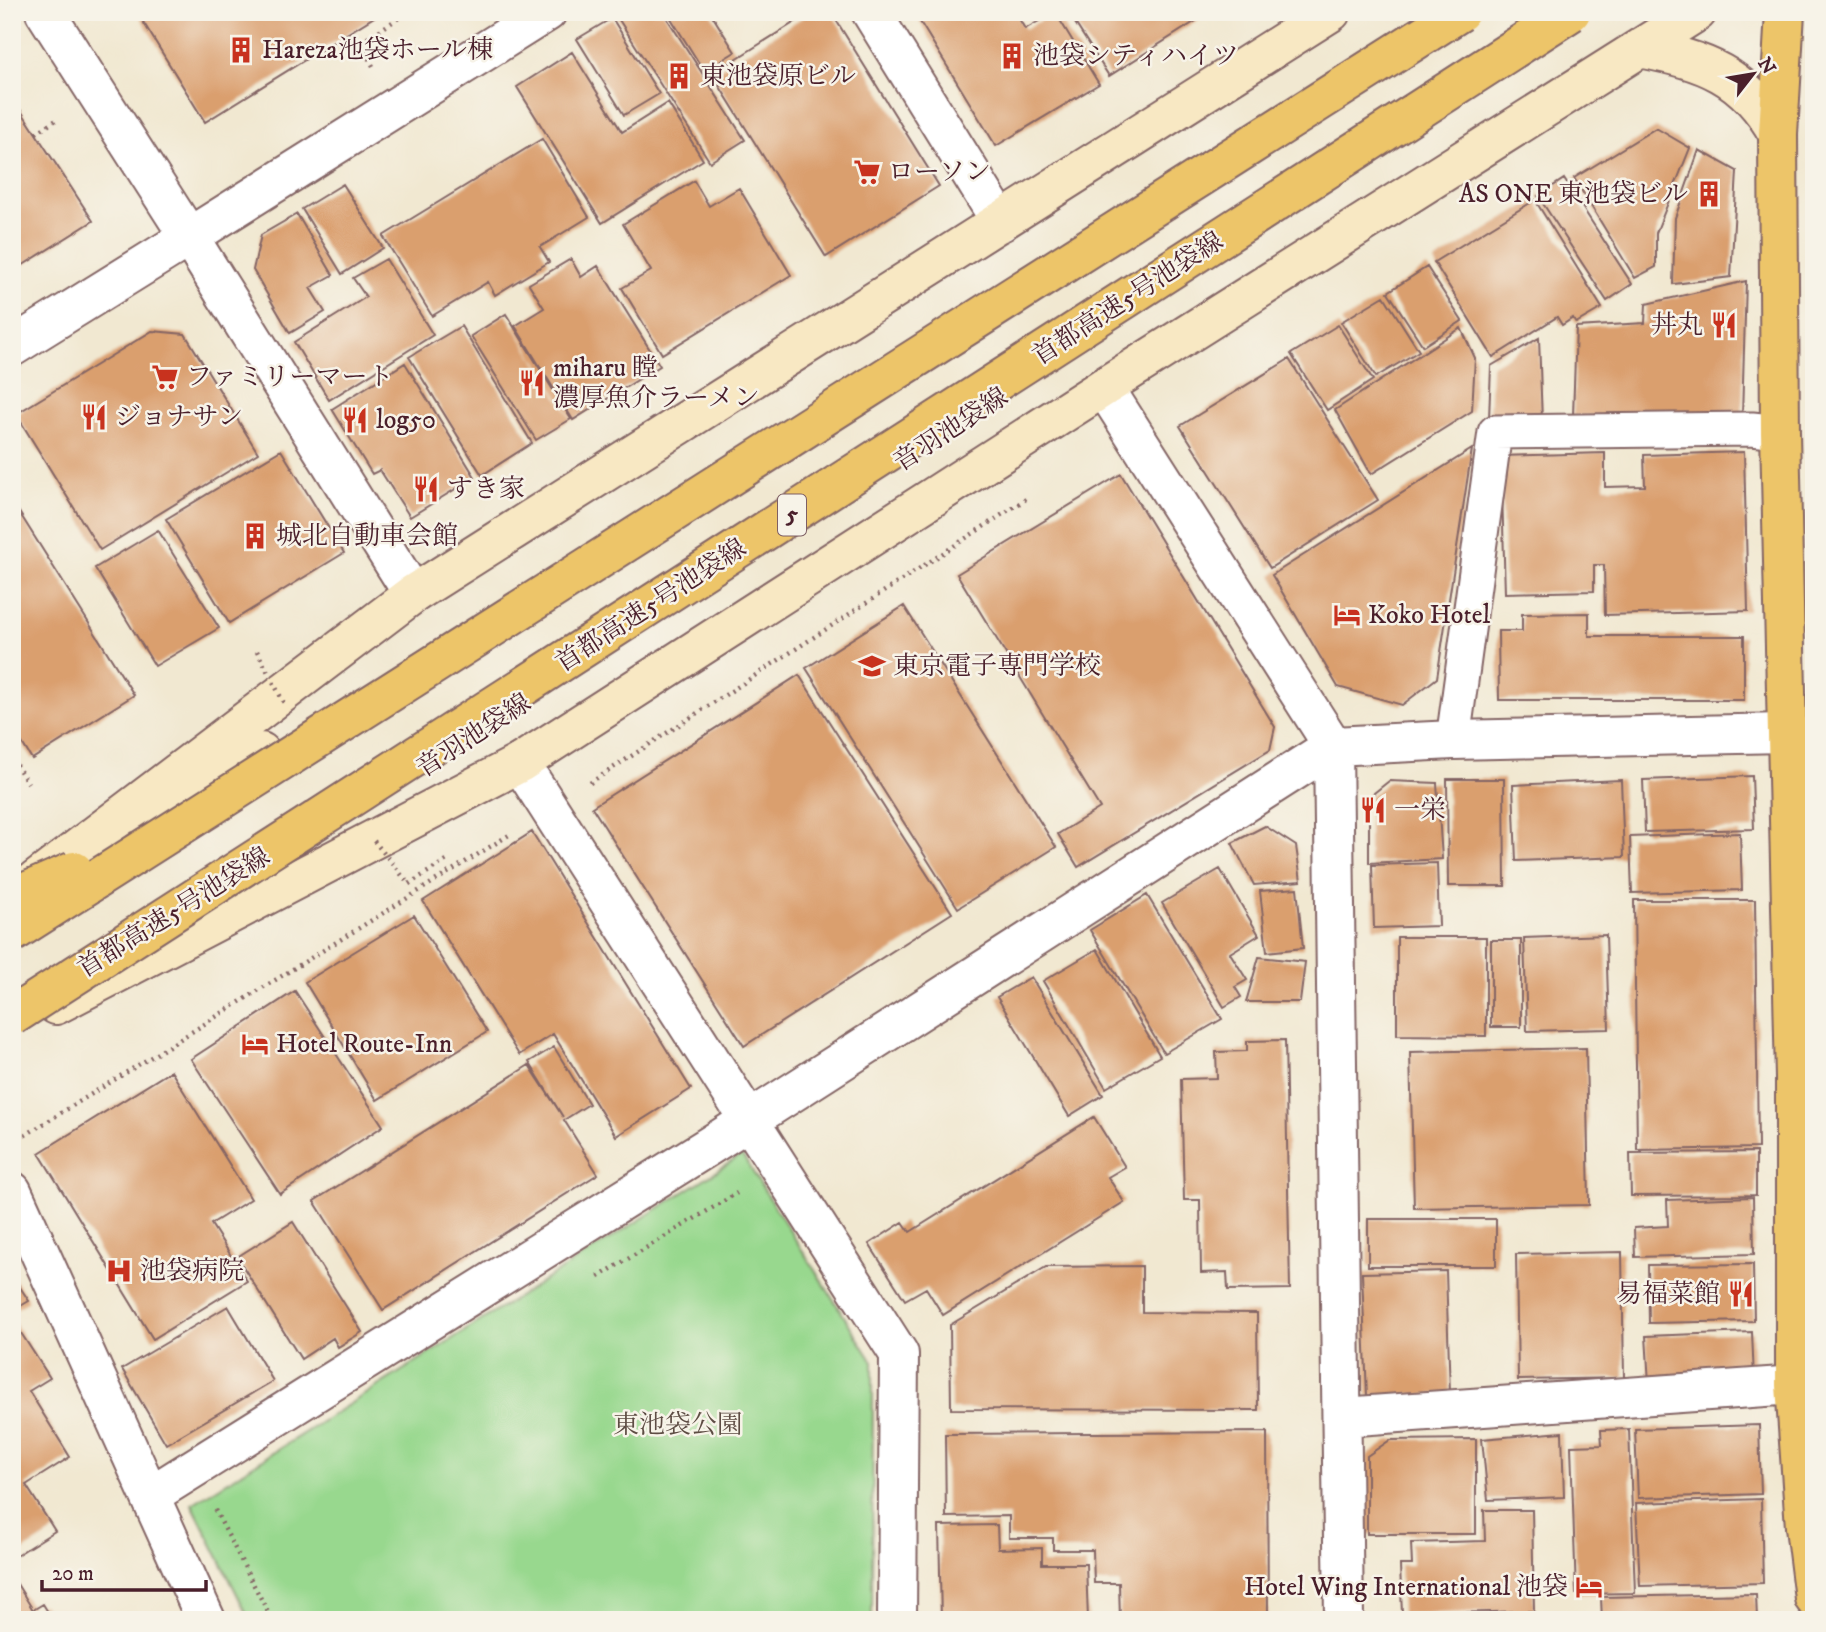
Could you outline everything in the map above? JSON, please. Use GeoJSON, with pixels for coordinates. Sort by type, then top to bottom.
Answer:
{"type":"FeatureCollection","features":[{"type":"Feature","properties":{"kind":"highway"},"geometry":{"type":"LineString","coordinates":[[12,933],[1460,12]]}},
{"type":"Feature","properties":{"kind":"highway","name":"首都高速5号池袋線"},"geometry":{"type":"LineString","coordinates":[[12,1016],[1571,12]]}},
{"type":"Feature","properties":{"kind":"highway"},"geometry":{"type":"LineString","coordinates":[[1785,12],[1778,134],[1780,432],[1795,1079],[1795,1385],[1805,1527],[1814,1598]]}},
{"type":"Feature","properties":{"kind":"highway"},"geometry":{"type":"LineString","coordinates":[[12,898],[194,819]]}},
{"type":"Feature","properties":{"kind":"main road"},"geometry":{"type":"LineString","coordinates":[[12,898],[413,594],[1331,12]]}},
{"type":"Feature","properties":{"kind":"main road"},"geometry":{"type":"LineString","coordinates":[[12,1027],[520,763],[1104,387],[1644,30],[1697,12]]}},
{"type":"Feature","properties":{"kind":"main road"},"geometry":{"type":"LineString","coordinates":[[1644,30],[1729,78],[1750,94],[1778,134]]}},
{"type":"Feature","properties":{"kind":"main road"},"geometry":{"type":"LineString","coordinates":[[12,908],[990,297]]}},
{"type":"Feature","properties":{"kind":"main road","name":"音羽池袋線"},"geometry":{"type":"LineString","coordinates":[[12,1027],[381,795],[1039,374]]}},
{"type":"Feature","properties":{"kind":"street"},"geometry":{"type":"LineString","coordinates":[[45,12],[413,594]]}},
{"type":"Feature","properties":{"kind":"street"},"geometry":{"type":"LineString","coordinates":[[12,347],[547,12]]}},
{"type":"Feature","properties":{"kind":"street"},"geometry":{"type":"LineString","coordinates":[[871,12],[1001,222]]}},
{"type":"Feature","properties":{"kind":"street"},"geometry":{"type":"LineString","coordinates":[[1104,387],[1333,746],[1344,1620]]}},
{"type":"Feature","properties":{"kind":"street"},"geometry":{"type":"LineString","coordinates":[[150,1495],[750,1120],[1333,746],[1453,740],[1785,733]]}},
{"type":"Feature","properties":{"kind":"street"},"geometry":{"type":"LineString","coordinates":[[520,763],[899,1354],[897,1620]]}},
{"type":"Feature","properties":{"kind":"street"},"geometry":{"type":"LineString","coordinates":[[12,1191],[206,1620]]}},
{"type":"Feature","properties":{"kind":"street"},"geometry":{"type":"LineString","coordinates":[[1343,1417],[1795,1385]]}},
{"type":"Feature","properties":{"kind":"lane"},"geometry":{"type":"LineString","coordinates":[[1453,740],[1494,432],[1752,429],[1780,432]]}},
{"type":"Feature","properties":{"kind":"path"},"geometry":{"type":"LineString","coordinates":[[377,74],[360,43],[408,12]]}},
{"type":"Feature","properties":{"kind":"path"},"geometry":{"type":"LineString","coordinates":[[590,783],[1028,498]]}},
{"type":"Feature","properties":{"kind":"path"},"geometry":{"type":"LineString","coordinates":[[12,759],[28,783]]}},
{"type":"Feature","properties":{"kind":"path"},"geometry":{"type":"LineString","coordinates":[[19,1139],[510,834]]}},
{"type":"Feature","properties":{"kind":"path"},"geometry":{"type":"LineString","coordinates":[[590,1282],[743,1189]]}},
{"type":"Feature","properties":{"kind":"path"},"geometry":{"type":"LineString","coordinates":[[226,1502],[214,1509],[272,1620]]}},
{"type":"Feature","properties":{"kind":"path"},"geometry":{"type":"LineString","coordinates":[[394,1620],[402,1617],[510,1620]]}},
{"type":"Feature","properties":{"kind":"green space","name":"東池袋公園"},"geometry":{"type":"Polygon","coordinates":[[[742,1155],[873,1362],[872,1620],[250,1620],[192,1504],[742,1155]]]}},
{"type":"Feature","properties":{"kind":"building","name":"Hareza池袋ホール棟"},"geometry":{"type":"Polygon","coordinates":[[[137,12],[382,12],[205,122],[137,12]]]}},
{"type":"Feature","properties":{"kind":"building","name":"東池袋原ビル"},"geometry":{"type":"Polygon","coordinates":[[[614,12],[663,12],[745,140],[710,162],[614,12]]]}},
{"type":"Feature","properties":{"kind":"building"},"geometry":{"type":"Polygon","coordinates":[[[667,12],[710,12],[735,52],[704,71],[667,12]]]}},
{"type":"Feature","properties":{"kind":"building"},"geometry":{"type":"Polygon","coordinates":[[[811,12],[831,12],[939,186],[826,257],[712,74],[811,12]]]}},
{"type":"Feature","properties":{"kind":"building","name":"池袋シティハイツ"},"geometry":{"type":"Polygon","coordinates":[[[914,12],[1015,12],[1025,29],[1055,12],[1099,84],[996,146],[914,12]]]}},
{"type":"Feature","properties":{"kind":"building"},"geometry":{"type":"Polygon","coordinates":[[[1068,12],[1210,12],[1109,76],[1068,12]]]}},
{"type":"Feature","properties":{"kind":"building"},"geometry":{"type":"Polygon","coordinates":[[[612,18],[659,94],[624,115],[577,39],[612,18]]]}},
{"type":"Feature","properties":{"kind":"building"},"geometry":{"type":"Polygon","coordinates":[[[572,52],[622,132],[668,103],[703,160],[602,223],[517,87],[572,52]]]}},
{"type":"Feature","properties":{"kind":"building"},"geometry":{"type":"Polygon","coordinates":[[[12,97],[93,221],[12,272],[12,97]]]}},
{"type":"Feature","properties":{"kind":"building"},"geometry":{"type":"Polygon","coordinates":[[[1656,128],[1690,148],[1656,233],[1656,267],[1635,278],[1574,178],[1656,128]]]}},
{"type":"Feature","properties":{"kind":"building"},"geometry":{"type":"Polygon","coordinates":[[[542,139],[589,217],[540,247],[549,262],[495,295],[488,282],[432,316],[383,236],[542,139]]]}},
{"type":"Feature","properties":{"kind":"building","name":"AS ONE 東池袋ビル"},"geometry":{"type":"Polygon","coordinates":[[[1699,150],[1737,171],[1731,277],[1673,284],[1675,218],[1699,150]]]}},
{"type":"Feature","properties":{"kind":"building"},"geometry":{"type":"Polygon","coordinates":[[[1564,179],[1632,284],[1607,301],[1538,196],[1564,179]]]}},
{"type":"Feature","properties":{"kind":"building"},"geometry":{"type":"Polygon","coordinates":[[[694,181],[709,206],[739,188],[791,275],[662,354],[622,288],[651,271],[623,224],[694,181]]]}},
{"type":"Feature","properties":{"kind":"building"},"geometry":{"type":"Polygon","coordinates":[[[343,184],[383,248],[342,274],[302,209],[343,184]]]}},
{"type":"Feature","properties":{"kind":"building"},"geometry":{"type":"Polygon","coordinates":[[[1535,200],[1602,308],[1576,323],[1573,318],[1562,325],[1557,317],[1493,357],[1434,262],[1535,200]]]}},
{"type":"Feature","properties":{"kind":"building"},"geometry":{"type":"Polygon","coordinates":[[[297,214],[333,275],[310,288],[325,312],[290,333],[253,270],[261,235],[297,214]]]}},
{"type":"Feature","properties":{"kind":"building"},"geometry":{"type":"Polygon","coordinates":[[[386,259],[433,335],[329,400],[294,342],[366,297],[353,278],[386,259]]]}},
{"type":"Feature","properties":{"kind":"building"},"geometry":{"type":"Polygon","coordinates":[[[571,259],[581,277],[598,266],[660,366],[573,420],[515,326],[544,308],[529,284],[571,259]]]}},
{"type":"Feature","properties":{"kind":"building"},"geometry":{"type":"Polygon","coordinates":[[[1427,267],[1462,321],[1423,346],[1388,292],[1427,267]]]}},
{"type":"Feature","properties":{"kind":"building"},"geometry":{"type":"Polygon","coordinates":[[[1746,281],[1742,416],[1573,416],[1576,327],[1645,323],[1646,304],[1746,281]]]}},
{"type":"Feature","properties":{"kind":"building"},"geometry":{"type":"Polygon","coordinates":[[[1384,296],[1419,351],[1376,377],[1341,322],[1384,296]]]}},
{"type":"Feature","properties":{"kind":"building"},"geometry":{"type":"Polygon","coordinates":[[[506,314],[571,419],[536,440],[471,336],[506,314]]]}},
{"type":"Feature","properties":{"kind":"building"},"geometry":{"type":"Polygon","coordinates":[[[1338,325],[1373,380],[1327,410],[1291,354],[1338,325]]]}},
{"type":"Feature","properties":{"kind":"building"},"geometry":{"type":"Polygon","coordinates":[[[461,326],[532,443],[482,475],[409,357],[461,326]]]}},
{"type":"Feature","properties":{"kind":"building"},"geometry":{"type":"Polygon","coordinates":[[[1461,328],[1475,358],[1472,411],[1371,474],[1335,410],[1461,328]]]}},
{"type":"Feature","properties":{"kind":"building"},"geometry":{"type":"Polygon","coordinates":[[[152,331],[185,334],[258,453],[100,550],[16,414],[152,331]]]}},
{"type":"Feature","properties":{"kind":"building"},"geometry":{"type":"Polygon","coordinates":[[[1539,338],[1542,422],[1489,419],[1491,366],[1539,338]]]}},
{"type":"Feature","properties":{"kind":"building"},"geometry":{"type":"Polygon","coordinates":[[[1289,359],[1378,500],[1270,568],[1180,426],[1289,359]]]}},
{"type":"Feature","properties":{"kind":"building"},"geometry":{"type":"Polygon","coordinates":[[[405,363],[475,477],[410,517],[380,470],[372,474],[332,409],[405,363]]]}},
{"type":"Feature","properties":{"kind":"building"},"geometry":{"type":"Polygon","coordinates":[[[1472,449],[1437,678],[1402,705],[1338,687],[1272,575],[1472,449]]]}},
{"type":"Feature","properties":{"kind":"building","name":"城北自動車会館"},"geometry":{"type":"Polygon","coordinates":[[[281,450],[344,553],[229,623],[166,519],[281,450]]]}},
{"type":"Feature","properties":{"kind":"building"},"geometry":{"type":"Polygon","coordinates":[[[1744,452],[1748,611],[1605,615],[1604,565],[1594,565],[1594,591],[1505,593],[1501,456],[1605,453],[1605,487],[1645,486],[1644,455],[1744,452]]]}},
{"type":"Feature","properties":{"kind":"building"},"geometry":{"type":"Polygon","coordinates":[[[1121,474],[1275,727],[1270,750],[1078,867],[1058,834],[1100,808],[957,574],[1121,474]]]}},
{"type":"Feature","properties":{"kind":"building"},"geometry":{"type":"Polygon","coordinates":[[[12,501],[134,695],[32,759],[12,727],[12,501]]]}},
{"type":"Feature","properties":{"kind":"building"},"geometry":{"type":"Polygon","coordinates":[[[158,530],[219,628],[155,666],[95,568],[158,530]]]}},
{"type":"Feature","properties":{"kind":"building"},"geometry":{"type":"Polygon","coordinates":[[[904,606],[1056,847],[958,908],[806,668],[904,606]]]}},
{"type":"Feature","properties":{"kind":"building"},"geometry":{"type":"Polygon","coordinates":[[[1589,613],[1589,636],[1744,636],[1744,700],[1499,700],[1498,631],[1522,631],[1522,614],[1589,613]]]}},
{"type":"Feature","properties":{"kind":"building"},"geometry":{"type":"Polygon","coordinates":[[[799,675],[952,913],[744,1046],[592,807],[799,675]]]}},
{"type":"Feature","properties":{"kind":"building"},"geometry":{"type":"Polygon","coordinates":[[[1752,776],[1754,829],[1645,832],[1643,780],[1752,776]]]}},
{"type":"Feature","properties":{"kind":"building"},"geometry":{"type":"Polygon","coordinates":[[[1447,779],[1504,779],[1505,886],[1448,886],[1447,779]]]}},
{"type":"Feature","properties":{"kind":"building"},"geometry":{"type":"Polygon","coordinates":[[[1621,780],[1624,857],[1516,861],[1513,785],[1621,780]]]}},
{"type":"Feature","properties":{"kind":"building"},"geometry":{"type":"Polygon","coordinates":[[[1389,781],[1437,783],[1442,859],[1369,863],[1369,797],[1389,781]]]}},
{"type":"Feature","properties":{"kind":"building"},"geometry":{"type":"Polygon","coordinates":[[[1265,826],[1296,846],[1301,881],[1254,885],[1232,843],[1265,826]]]}},
{"type":"Feature","properties":{"kind":"building"},"geometry":{"type":"Polygon","coordinates":[[[532,832],[691,1089],[616,1136],[553,1034],[519,1055],[423,901],[532,832]]]}},
{"type":"Feature","properties":{"kind":"building"},"geometry":{"type":"Polygon","coordinates":[[[1740,833],[1742,890],[1632,893],[1630,837],[1740,833]]]}},
{"type":"Feature","properties":{"kind":"building"},"geometry":{"type":"Polygon","coordinates":[[[1437,863],[1439,926],[1374,928],[1372,865],[1437,863]]]}},
{"type":"Feature","properties":{"kind":"building"},"geometry":{"type":"Polygon","coordinates":[[[1220,869],[1259,935],[1230,953],[1247,980],[1235,987],[1241,997],[1224,1007],[1162,903],[1220,869]]]}},
{"type":"Feature","properties":{"kind":"building"},"geometry":{"type":"Polygon","coordinates":[[[1297,888],[1303,948],[1267,952],[1260,891],[1297,888]]]}},
{"type":"Feature","properties":{"kind":"building"},"geometry":{"type":"Polygon","coordinates":[[[1147,895],[1222,1019],[1164,1053],[1090,930],[1147,895]]]}},
{"type":"Feature","properties":{"kind":"building"},"geometry":{"type":"Polygon","coordinates":[[[1634,900],[1755,900],[1758,1148],[1637,1150],[1634,900]]]}},
{"type":"Feature","properties":{"kind":"building"},"geometry":{"type":"Polygon","coordinates":[[[414,915],[487,1032],[377,1100],[305,982],[414,915]]]}},
{"type":"Feature","properties":{"kind":"building"},"geometry":{"type":"Polygon","coordinates":[[[1606,935],[1609,1029],[1527,1031],[1524,938],[1606,935]]]}},
{"type":"Feature","properties":{"kind":"building"},"geometry":{"type":"Polygon","coordinates":[[[1397,937],[1486,937],[1486,1036],[1397,1035],[1397,937]]]}},
{"type":"Feature","properties":{"kind":"building"},"geometry":{"type":"Polygon","coordinates":[[[1491,940],[1521,940],[1521,1027],[1491,1027],[1491,940]]]}},
{"type":"Feature","properties":{"kind":"building"},"geometry":{"type":"Polygon","coordinates":[[[1097,949],[1160,1056],[1106,1088],[1043,981],[1097,949]]]}},
{"type":"Feature","properties":{"kind":"building"},"geometry":{"type":"Polygon","coordinates":[[[1259,957],[1305,962],[1300,1002],[1246,1002],[1259,957]]]}},
{"type":"Feature","properties":{"kind":"building"},"geometry":{"type":"Polygon","coordinates":[[[1031,977],[1103,1095],[1069,1116],[997,997],[1031,977]]]}},
{"type":"Feature","properties":{"kind":"building"},"geometry":{"type":"Polygon","coordinates":[[[295,991],[383,1126],[280,1194],[191,1059],[295,991]]]}},
{"type":"Feature","properties":{"kind":"building"},"geometry":{"type":"Polygon","coordinates":[[[1285,1040],[1290,1289],[1228,1290],[1227,1272],[1201,1273],[1200,1200],[1184,1200],[1181,1079],[1217,1078],[1216,1052],[1247,1051],[1247,1041],[1285,1040]]]}},
{"type":"Feature","properties":{"kind":"building"},"geometry":{"type":"Polygon","coordinates":[[[554,1047],[589,1104],[564,1120],[598,1174],[383,1310],[314,1201],[529,1065],[563,1117],[529,1062],[554,1047]]]}},
{"type":"Feature","properties":{"kind":"building"},"geometry":{"type":"Polygon","coordinates":[[[1586,1048],[1589,1205],[1414,1208],[1410,1052],[1586,1048]]]}},
{"type":"Feature","properties":{"kind":"building"},"geometry":{"type":"Polygon","coordinates":[[[171,1071],[251,1199],[211,1224],[247,1281],[153,1339],[39,1153],[171,1071]]]}},
{"type":"Feature","properties":{"kind":"building"},"geometry":{"type":"Polygon","coordinates":[[[1094,1117],[1125,1167],[1108,1177],[1124,1202],[943,1315],[926,1288],[905,1300],[869,1244],[903,1222],[910,1232],[1094,1117]]]}},
{"type":"Feature","properties":{"kind":"building"},"geometry":{"type":"Polygon","coordinates":[[[1756,1152],[1756,1195],[1631,1196],[1630,1153],[1756,1152]]]}},
{"type":"Feature","properties":{"kind":"building"},"geometry":{"type":"Polygon","coordinates":[[[1753,1197],[1754,1254],[1635,1257],[1634,1228],[1668,1226],[1667,1200],[1753,1197]]]}},
{"type":"Feature","properties":{"kind":"building"},"geometry":{"type":"Polygon","coordinates":[[[1368,1219],[1496,1219],[1496,1266],[1368,1266],[1368,1219]]]}},
{"type":"Feature","properties":{"kind":"building"},"geometry":{"type":"Polygon","coordinates":[[[293,1222],[362,1332],[338,1347],[333,1338],[301,1359],[237,1257],[293,1222]]]}},
{"type":"Feature","properties":{"kind":"building"},"geometry":{"type":"Polygon","coordinates":[[[1622,1252],[1624,1378],[1518,1380],[1516,1254],[1622,1252]]]}},
{"type":"Feature","properties":{"kind":"building"},"geometry":{"type":"Polygon","coordinates":[[[1753,1264],[1754,1321],[1649,1323],[1648,1265],[1753,1264]]]}},
{"type":"Feature","properties":{"kind":"building"},"geometry":{"type":"Polygon","coordinates":[[[1142,1266],[1142,1312],[1257,1313],[1258,1410],[951,1409],[950,1325],[1046,1267],[1142,1266]]]}},
{"type":"Feature","properties":{"kind":"building"},"geometry":{"type":"Polygon","coordinates":[[[1446,1271],[1450,1394],[1367,1396],[1362,1273],[1446,1271]]]}},
{"type":"Feature","properties":{"kind":"building"},"geometry":{"type":"Polygon","coordinates":[[[12,1275],[29,1301],[12,1311],[12,1275]]]}},
{"type":"Feature","properties":{"kind":"building"},"geometry":{"type":"Polygon","coordinates":[[[228,1306],[273,1381],[166,1444],[122,1369],[228,1306]]]}},
{"type":"Feature","properties":{"kind":"building"},"geometry":{"type":"Polygon","coordinates":[[[12,1319],[50,1378],[29,1391],[70,1457],[26,1485],[55,1531],[12,1558],[12,1319]]]}},
{"type":"Feature","properties":{"kind":"building"},"geometry":{"type":"Polygon","coordinates":[[[1752,1332],[1754,1379],[1649,1383],[1646,1336],[1752,1332]]]}},
{"type":"Feature","properties":{"kind":"building"},"geometry":{"type":"Polygon","coordinates":[[[1759,1425],[1761,1494],[1638,1498],[1635,1429],[1759,1425]]]}},
{"type":"Feature","properties":{"kind":"building"},"geometry":{"type":"Polygon","coordinates":[[[1629,1429],[1635,1593],[1576,1594],[1571,1446],[1602,1445],[1601,1430],[1629,1429]]]}},
{"type":"Feature","properties":{"kind":"building"},"geometry":{"type":"Polygon","coordinates":[[[1267,1432],[1268,1620],[1120,1620],[1119,1583],[1094,1583],[1093,1550],[1053,1550],[1053,1538],[1009,1538],[1009,1516],[946,1517],[945,1434],[1267,1432]]]}},
{"type":"Feature","properties":{"kind":"building"},"geometry":{"type":"Polygon","coordinates":[[[1562,1432],[1564,1497],[1488,1500],[1482,1439],[1562,1432]]]}},
{"type":"Feature","properties":{"kind":"building"},"geometry":{"type":"Polygon","coordinates":[[[1476,1439],[1476,1534],[1367,1534],[1367,1456],[1390,1440],[1476,1439]]]}},
{"type":"Feature","properties":{"kind":"building"},"geometry":{"type":"Polygon","coordinates":[[[1761,1499],[1763,1583],[1640,1586],[1636,1503],[1761,1499]]]}},
{"type":"Feature","properties":{"kind":"building"},"geometry":{"type":"Polygon","coordinates":[[[1484,1510],[1532,1510],[1534,1611],[1402,1614],[1400,1565],[1412,1565],[1411,1543],[1485,1541],[1484,1510]]]}},
{"type":"Feature","properties":{"kind":"building"},"geometry":{"type":"Polygon","coordinates":[[[997,1525],[998,1549],[1042,1548],[1042,1564],[1086,1564],[1088,1620],[941,1620],[939,1526],[997,1525]]]}},
{"type":"Feature","properties":{"kind":"building"},"geometry":{"type":"Polygon","coordinates":[[[12,1576],[33,1610],[43,1604],[53,1620],[12,1620],[12,1576]]]}},
{"type":"Feature","properties":{"kind":"building"},"geometry":{"type":"Polygon","coordinates":[[[1756,1594],[1757,1620],[1602,1620],[1601,1597],[1756,1594]]]}},
{"type":"Feature","properties":{"kind":"place","name":"Hareza池袋ホール棟"},"geometry":{"type":"Point","coordinates":[241,50]}},
{"type":"Feature","properties":{"kind":"place","name":"池袋シティハイツ"},"geometry":{"type":"Point","coordinates":[1012,56]}},
{"type":"Feature","properties":{"kind":"place","name":"東池袋原ビル"},"geometry":{"type":"Point","coordinates":[679,76]}},
{"type":"Feature","properties":{"kind":"place","name":"ローソン"},"geometry":{"type":"Point","coordinates":[867,172]}},
{"type":"Feature","properties":{"kind":"place","name":"AS ONE 東池袋ビル"},"geometry":{"type":"Point","coordinates":[1709,194]}},
{"type":"Feature","properties":{"kind":"place","name":"丼丸"},"geometry":{"type":"Point","coordinates":[1724,325]}},
{"type":"Feature","properties":{"kind":"place","name":"ファミリーマート"},"geometry":{"type":"Point","coordinates":[165,377]}},
{"type":"Feature","properties":{"kind":"place","name":"miharu 瞠 濃厚魚介ラーメン"},"geometry":{"type":"Point","coordinates":[532,383]}},
{"type":"Feature","properties":{"kind":"place","name":"ジョナサン"},"geometry":{"type":"Point","coordinates":[94,417]}},
{"type":"Feature","properties":{"kind":"place","name":"log50"},"geometry":{"type":"Point","coordinates":[355,420]}},
{"type":"Feature","properties":{"kind":"place","name":"すき家"},"geometry":{"type":"Point","coordinates":[426,489]}},
{"type":"Feature","properties":{"kind":"place","name":"城北自動車会館"},"geometry":{"type":"Point","coordinates":[255,536]}},
{"type":"Feature","properties":{"kind":"place","name":"Koko Hotel"},"geometry":{"type":"Point","coordinates":[1347,615]}},
{"type":"Feature","properties":{"kind":"place","name":"東京電子専門学校"},"geometry":{"type":"Point","coordinates":[872,666]}},
{"type":"Feature","properties":{"kind":"place","name":"一栄"},"geometry":{"type":"Point","coordinates":[1373,810]}},
{"type":"Feature","properties":{"kind":"place","name":"Hotel Route-Inn"},"geometry":{"type":"Point","coordinates":[255,1044]}},
{"type":"Feature","properties":{"kind":"place","name":"池袋病院"},"geometry":{"type":"Point","coordinates":[119,1271]}},
{"type":"Feature","properties":{"kind":"place","name":"易福菜館"},"geometry":{"type":"Point","coordinates":[1741,1294]}},
{"type":"Feature","properties":{"kind":"place","name":"Hotel Wing International 池袋"},"geometry":{"type":"Point","coordinates":[1589,1587]}}]}
